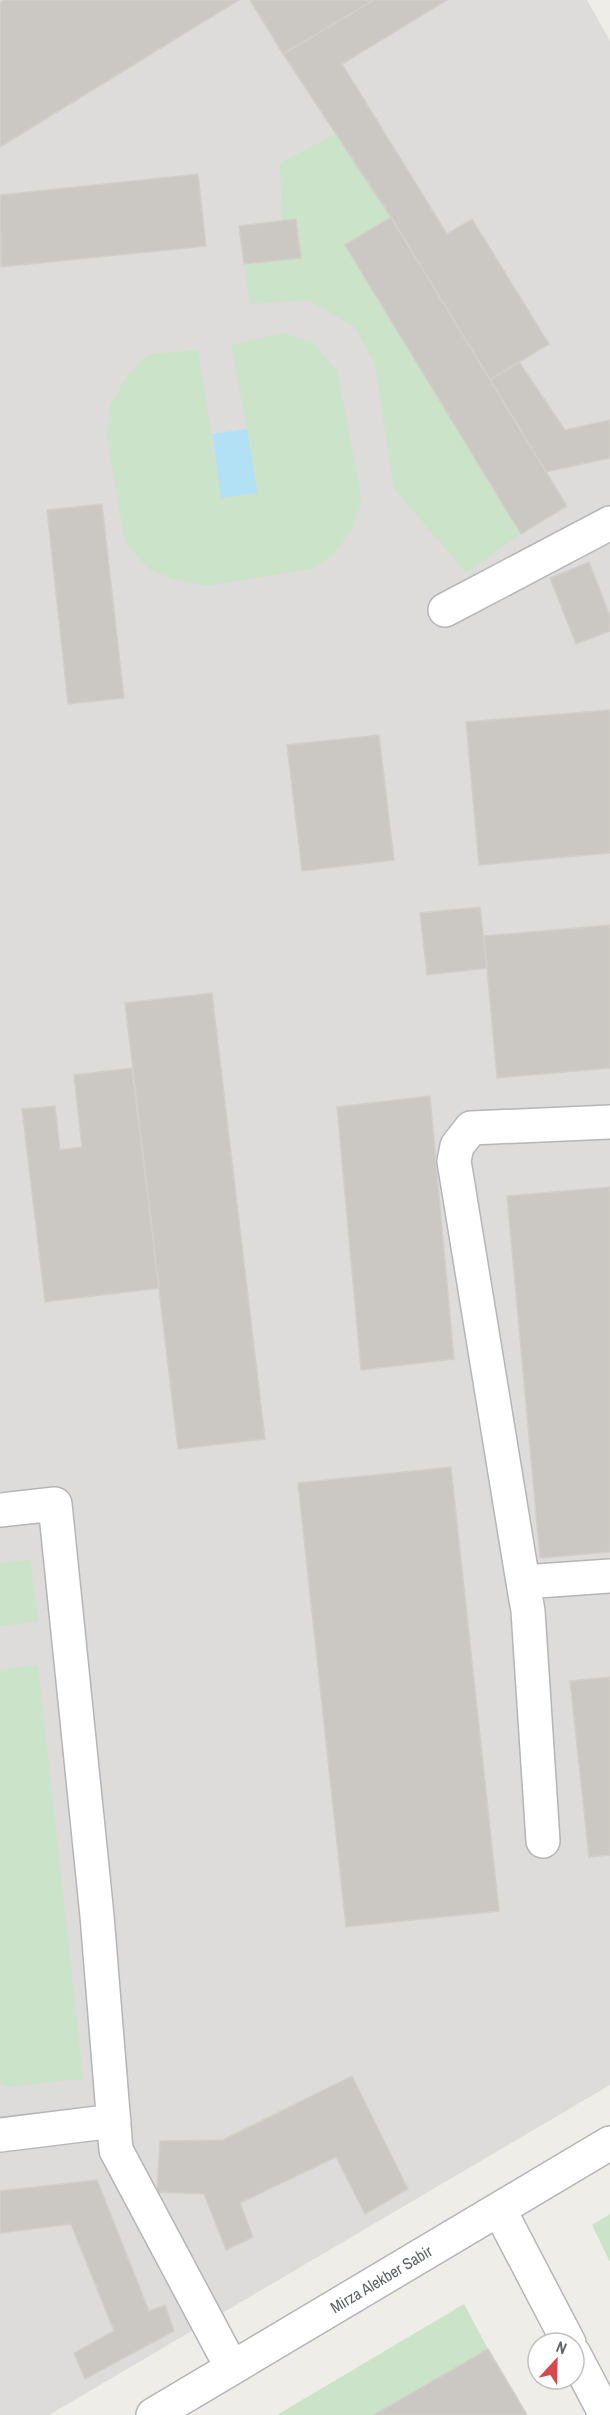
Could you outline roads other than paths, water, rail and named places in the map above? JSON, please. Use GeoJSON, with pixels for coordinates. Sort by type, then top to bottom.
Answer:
{"type":"FeatureCollection","features":[{"type":"Feature","properties":{"kind":"street"},"geometry":{"type":"LineString","coordinates":[[445,610],[610,523]]}},
{"type":"Feature","properties":{"kind":"street"},"geometry":{"type":"LineString","coordinates":[[543,1841],[528,1611],[454,1161],[457,1146],[471,1128],[610,1122]]}},
{"type":"Feature","properties":{"kind":"street"},"geometry":{"type":"LineString","coordinates":[[0,1510],[55,1504],[97,1916],[116,2150],[232,2368]]}},
{"type":"Feature","properties":{"kind":"street"},"geometry":{"type":"LineString","coordinates":[[523,1582],[610,1576]]}},
{"type":"Feature","properties":{"kind":"street"},"geometry":{"type":"LineString","coordinates":[[0,2135],[114,2121]]}},
{"type":"Feature","properties":{"kind":"street","name":"Mirza Alekber Sabir"},"geometry":{"type":"LineString","coordinates":[[153,2415],[610,2143]]}},
{"type":"Feature","properties":{"kind":"street"},"geometry":{"type":"LineString","coordinates":[[499,2209],[562,2331]]}},
{"type":"Feature","properties":{"kind":"street"},"geometry":{"type":"LineString","coordinates":[[586,2377],[606,2415]]}},
{"type":"Feature","properties":{"kind":"water"},"geometry":{"type":"Polygon","coordinates":[[[247,429],[257,493],[221,498],[212,434],[247,429]]]}}]}
